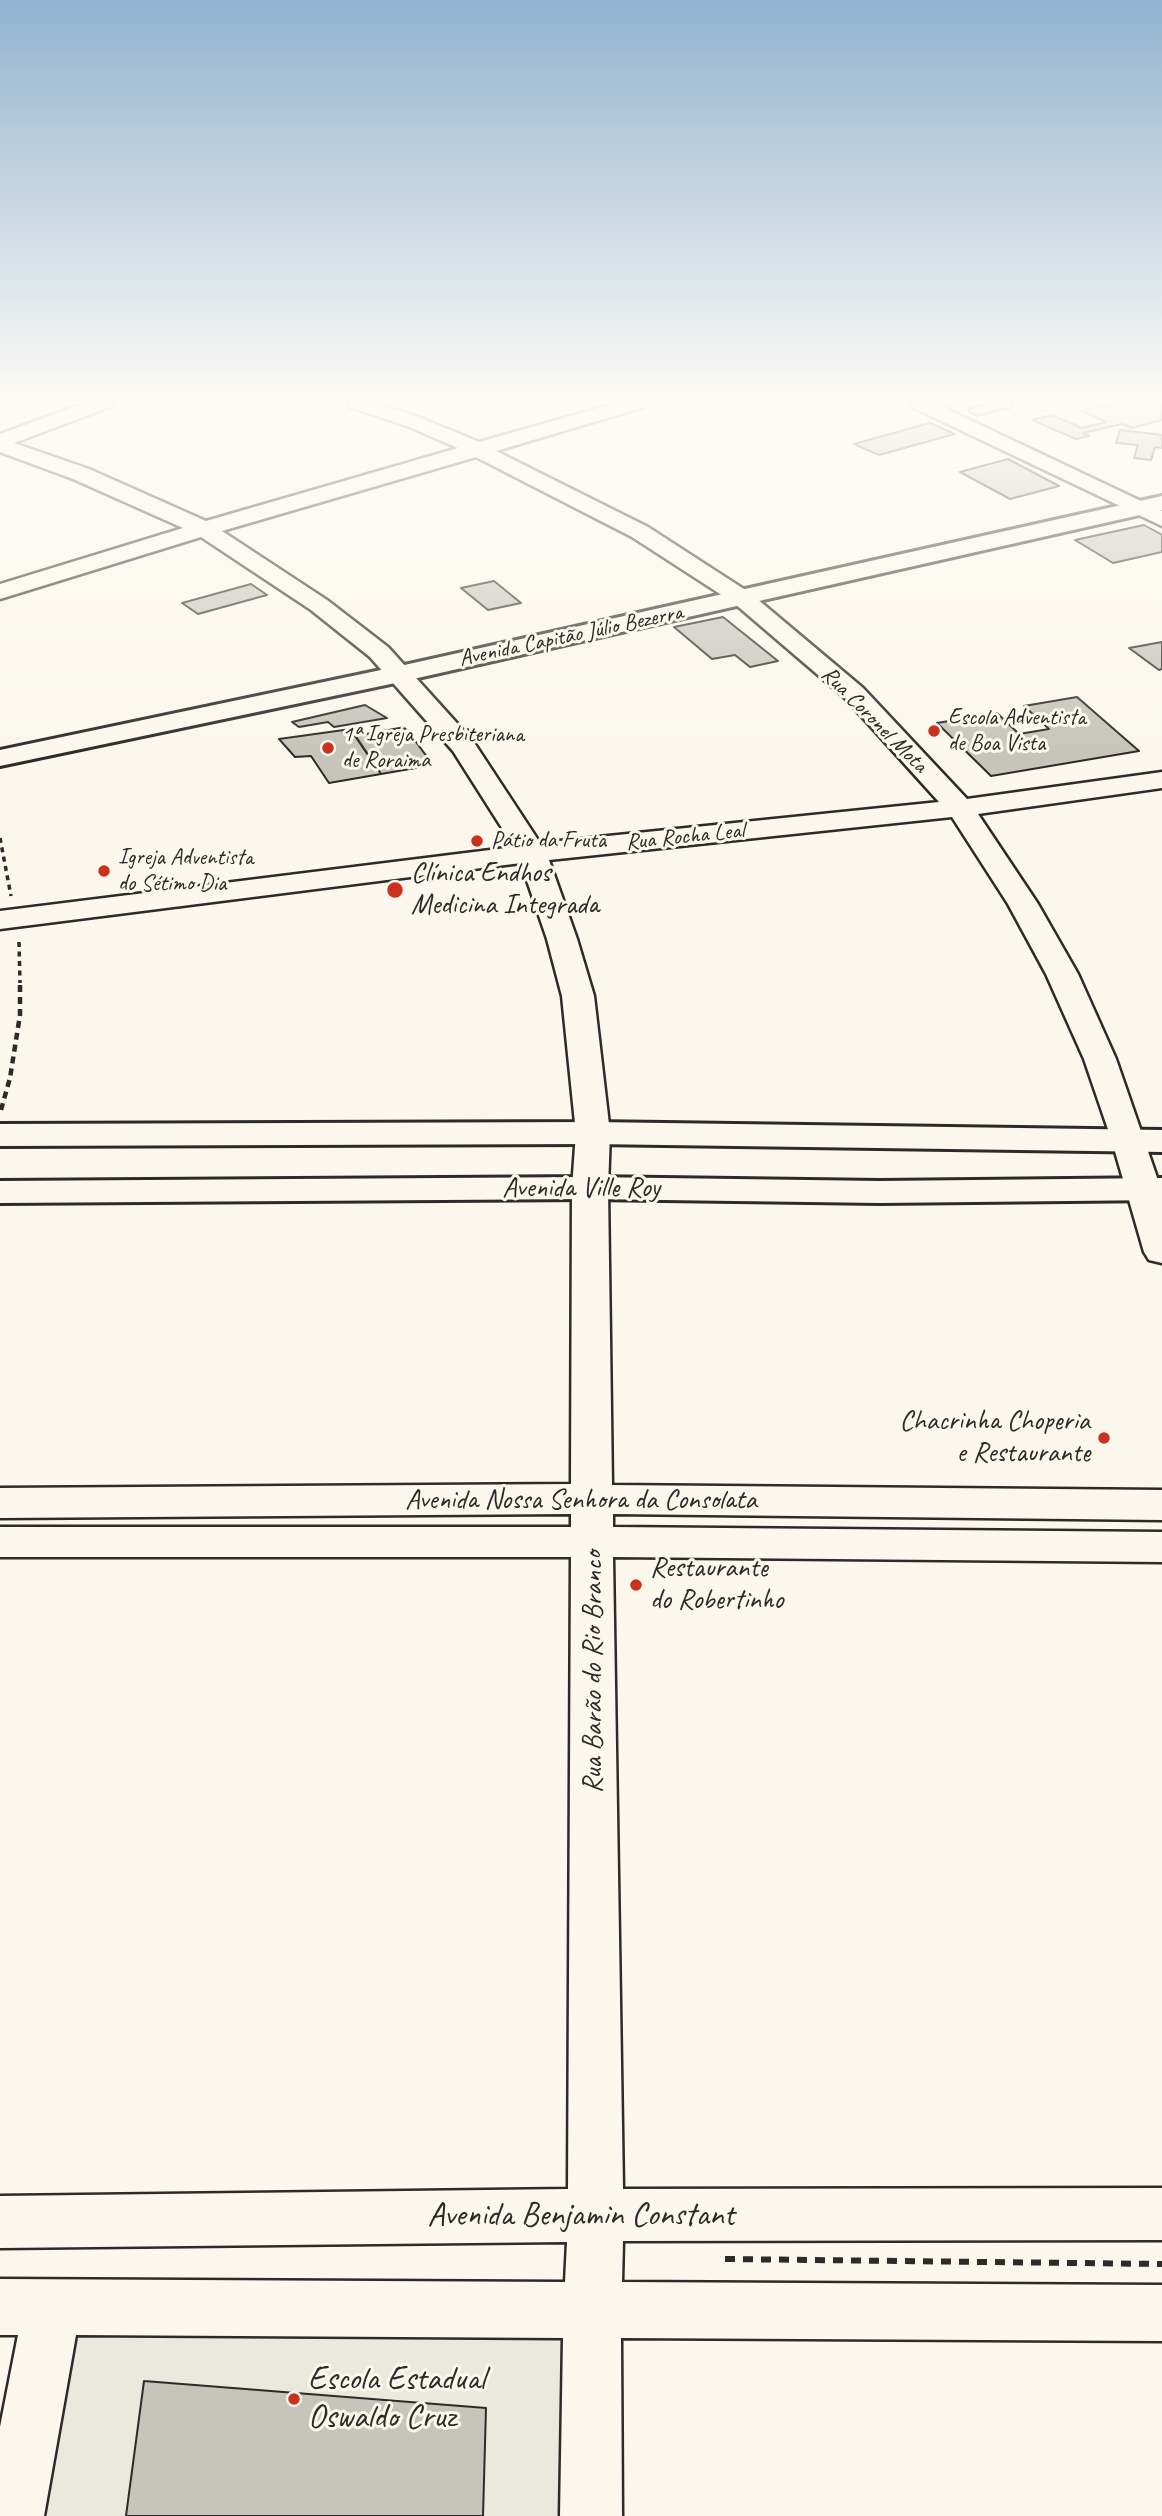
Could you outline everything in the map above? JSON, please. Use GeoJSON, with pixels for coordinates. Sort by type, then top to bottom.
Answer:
{"type":"FeatureCollection","features":[{"type":"Feature","properties":{"kind":"main road","name":"Avenida Capitão Júlio Bezerra"},"geometry":{"type":"LineString","coordinates":[[541,618],[982,520]]}},
{"type":"Feature","properties":{"kind":"main road","name":"Avenida Capitão Júlio Bezerra"},"geometry":{"type":"LineString","coordinates":[[0,758],[384,658],[742,598],[1078,520]]}},
{"type":"Feature","properties":{"kind":"main road","name":"Avenida Ville Roy"},"geometry":{"type":"LineString","coordinates":[[0,1135],[593,1133],[1145,1141]]}},
{"type":"Feature","properties":{"kind":"main road","name":"Avenida Ville Roy"},"geometry":{"type":"LineString","coordinates":[[0,1192],[590,1188],[880,1192],[1152,1189]]}},
{"type":"Feature","properties":{"kind":"street","name":"Rua Barão do Rio Branco"},"geometry":{"type":"LineString","coordinates":[[185,520],[204,529],[319,605],[384,658],[464,747],[532,853],[562,939],[578,996],[593,1133],[590,1188],[596,2215],[592,2311],[591,2516]]}},
{"type":"Feature","properties":{"kind":"street"},"geometry":{"type":"LineString","coordinates":[[0,593],[233,520]]}},
{"type":"Feature","properties":{"kind":"street","name":"Rua Coronel Mota"},"geometry":{"type":"LineString","coordinates":[[617,520],[640,532],[742,598],[854,693],[960,808],[1023,904],[1062,974],[1100,1059],[1145,1141],[1162,1252]]}},
{"type":"Feature","properties":{"kind":"street","name":"Rua Rocha Leal"},"geometry":{"type":"LineString","coordinates":[[8,919],[532,853],[960,808],[1162,780]]}},
{"type":"Feature","properties":{"kind":"street","name":"Avenida Nossa Senhora da Consolata"},"geometry":{"type":"LineString","coordinates":[[0,1503],[591,1500],[1162,1504]]}},
{"type":"Feature","properties":{"kind":"street","name":"Avenida Nossa Senhora da Consolata"},"geometry":{"type":"LineString","coordinates":[[0,1542],[594,1542],[1162,1547]]}},
{"type":"Feature","properties":{"kind":"street","name":"Avenida Benjamin Constant"},"geometry":{"type":"LineString","coordinates":[[0,2222],[596,2215],[1162,2214]]}},
{"type":"Feature","properties":{"kind":"street"},"geometry":{"type":"LineString","coordinates":[[13,2516],[26,2307],[1162,2313]]}},
{"type":"Feature","properties":{"kind":"path"},"geometry":{"type":"LineString","coordinates":[[0,838],[8,919],[21,953],[20,1015],[10,1078],[0,1114]]}},
{"type":"Feature","properties":{"kind":"shaded area","name":"Escola Estadual Oswaldo Cruz"},"geometry":{"type":"Polygon","coordinates":[[[35,2302],[574,2318],[570,2516],[0,2516],[35,2302]]]}},
{"type":"Feature","properties":{"kind":"building"},"geometry":{"type":"Polygon","coordinates":[[[1144,525],[1162,535],[1162,552],[1113,563],[1075,540],[1144,525]]]}},
{"type":"Feature","properties":{"kind":"building"},"geometry":{"type":"Polygon","coordinates":[[[494,581],[521,603],[488,610],[461,588],[494,581]]]}},
{"type":"Feature","properties":{"kind":"building"},"geometry":{"type":"Polygon","coordinates":[[[251,584],[267,595],[198,614],[182,603],[251,584]]]}},
{"type":"Feature","properties":{"kind":"building"},"geometry":{"type":"Polygon","coordinates":[[[723,617],[778,661],[750,667],[735,655],[712,659],[674,627],[723,617]]]}},
{"type":"Feature","properties":{"kind":"building"},"geometry":{"type":"Polygon","coordinates":[[[1162,642],[1162,669],[1159,670],[1129,648],[1162,642]]]}},
{"type":"Feature","properties":{"kind":"building"},"geometry":{"type":"Polygon","coordinates":[[[1077,697],[1139,751],[991,776],[937,723],[997,713],[1019,734],[1049,729],[1024,706],[1077,697]]]}},
{"type":"Feature","properties":{"kind":"building"},"geometry":{"type":"Polygon","coordinates":[[[365,705],[387,718],[334,727],[328,722],[299,727],[292,722],[365,705]]]}},
{"type":"Feature","properties":{"kind":"building"},"geometry":{"type":"Polygon","coordinates":[[[405,727],[433,765],[381,774],[355,736],[405,727]]]}},
{"type":"Feature","properties":{"kind":"building"},"geometry":{"type":"Polygon","coordinates":[[[351,729],[381,774],[329,783],[311,756],[295,757],[279,739],[351,729]]]}},
{"type":"Feature","properties":{"kind":"building"},"geometry":{"type":"Polygon","coordinates":[[[144,2381],[486,2408],[483,2516],[126,2516],[144,2381]]]}},
{"type":"Feature","properties":{"kind":"place","name":"Escola Adventista de Boa Vista"},"geometry":{"type":"Point","coordinates":[934,731]}},
{"type":"Feature","properties":{"kind":"place","name":"1ª Igreja Presbiteriana de Roraima"},"geometry":{"type":"Point","coordinates":[328,748]}},
{"type":"Feature","properties":{"kind":"place","name":"Pátio da Fruta"},"geometry":{"type":"Point","coordinates":[477,841]}},
{"type":"Feature","properties":{"kind":"place","name":"Igreja Adventista do Sétimo Dia"},"geometry":{"type":"Point","coordinates":[104,871]}},
{"type":"Feature","properties":{"kind":"place","name":"Clínica Endhos Medicina Integrada"},"geometry":{"type":"Point","coordinates":[395,890]}},
{"type":"Feature","properties":{"kind":"place","name":"Chacrinha Choperia e Restaurante"},"geometry":{"type":"Point","coordinates":[1104,1438]}},
{"type":"Feature","properties":{"kind":"place","name":"Restaurante do Robertinho"},"geometry":{"type":"Point","coordinates":[636,1585]}},
{"type":"Feature","properties":{"kind":"place","name":"Escola Estadual Oswaldo Cruz"},"geometry":{"type":"Point","coordinates":[294,2399]}}]}
